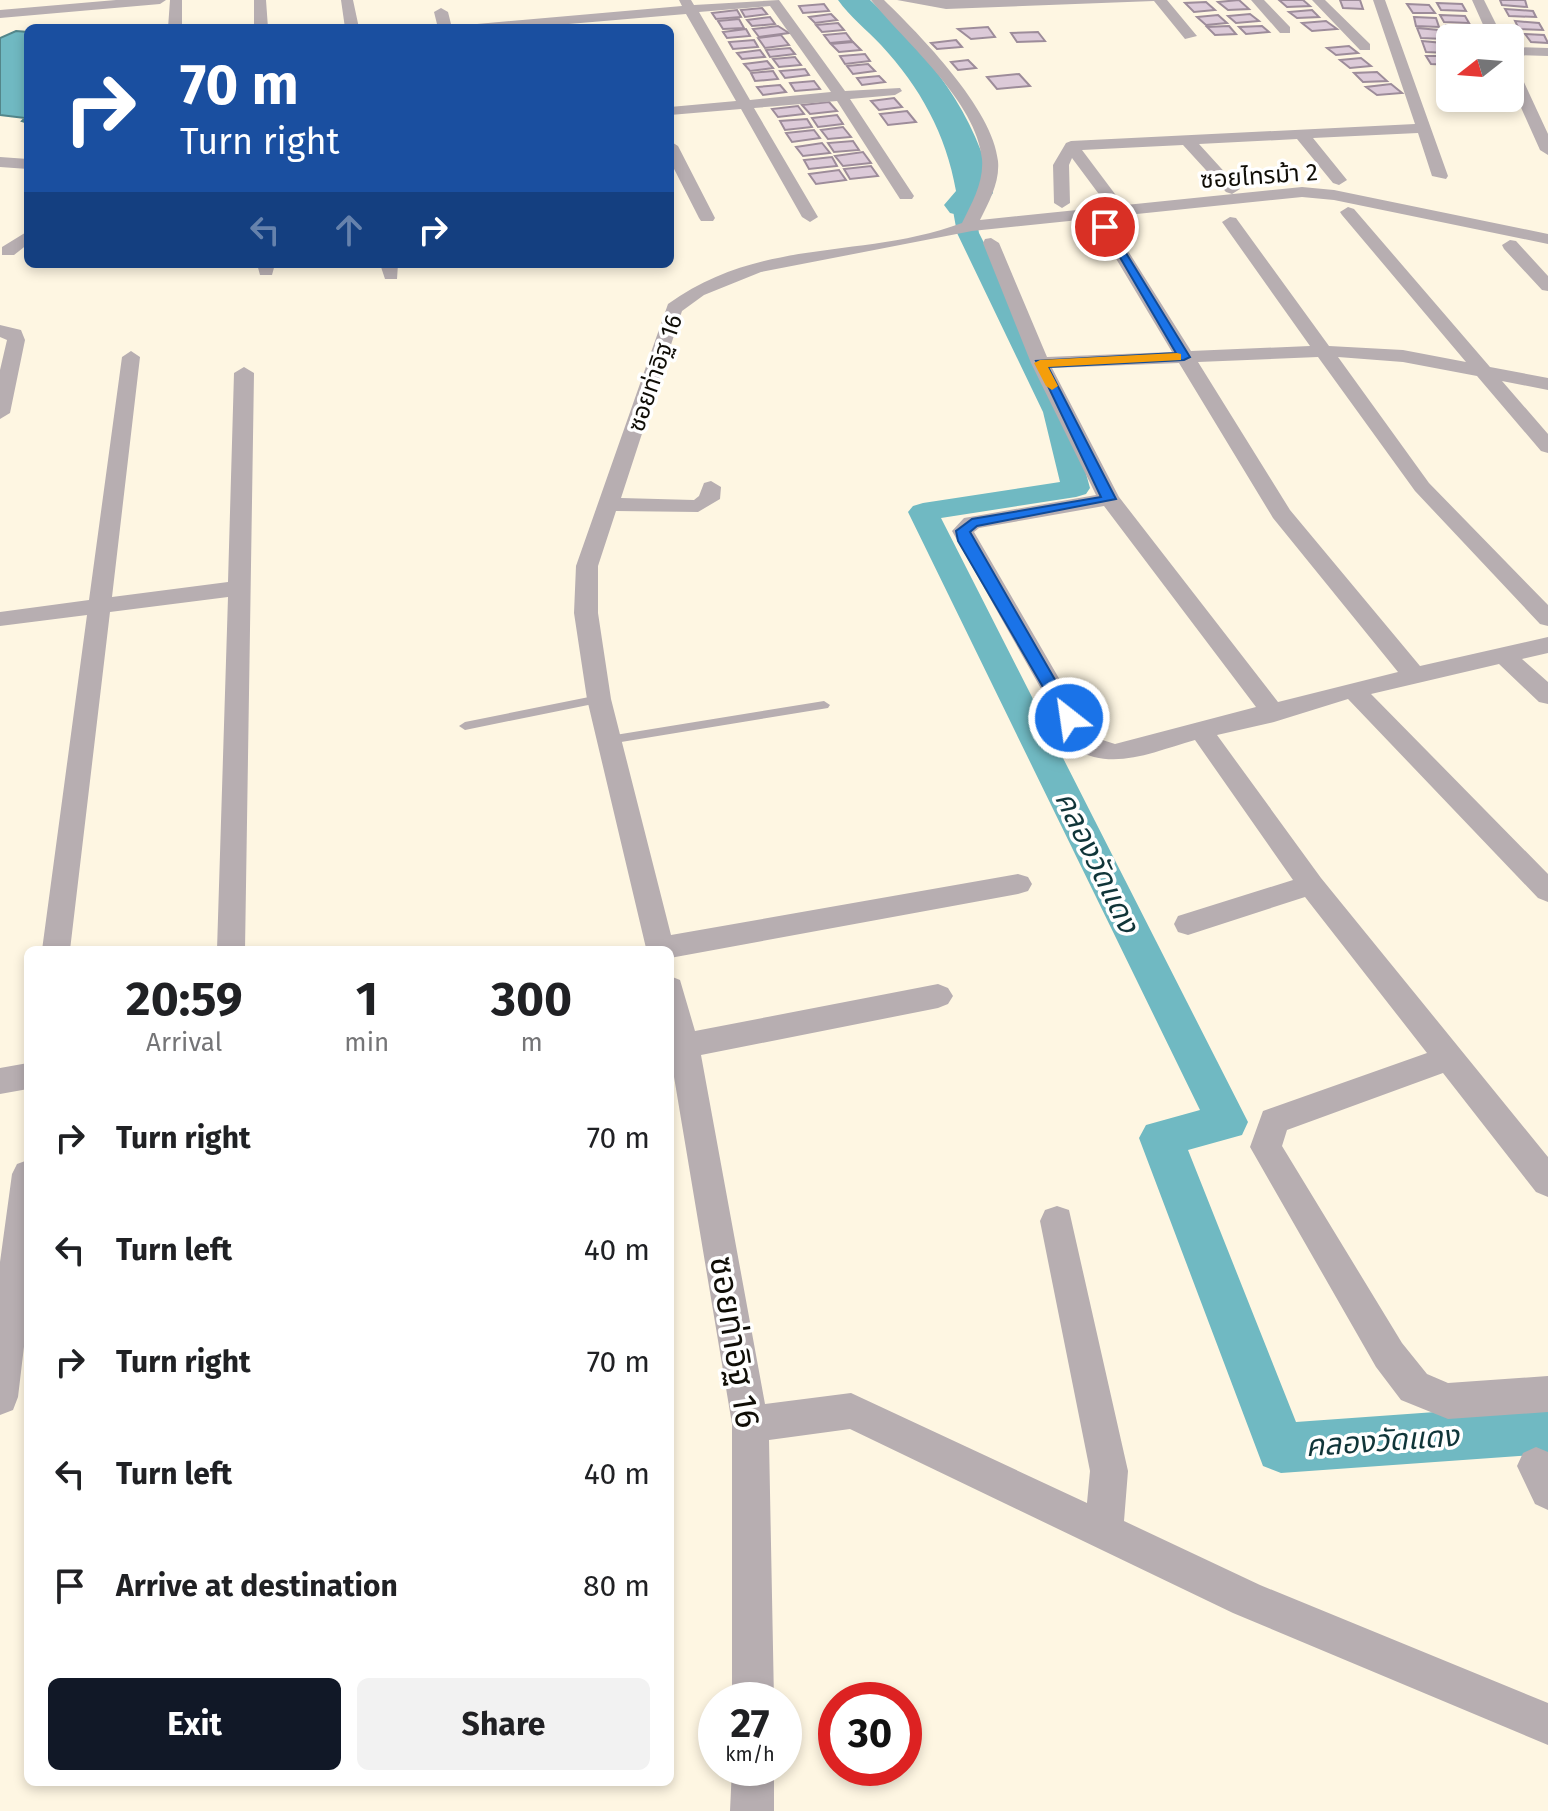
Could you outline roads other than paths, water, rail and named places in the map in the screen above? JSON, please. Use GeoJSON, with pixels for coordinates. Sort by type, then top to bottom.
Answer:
{"type":"FeatureCollection","features":[{"type":"Feature","properties":{"kind":"street"},"geometry":{"type":"LineString","coordinates":[[0,14],[78,4],[160,0]]}},
{"type":"Feature","properties":{"kind":"street"},"geometry":{"type":"LineString","coordinates":[[175,24],[176,0]]}},
{"type":"Feature","properties":{"kind":"street"},"geometry":{"type":"LineString","coordinates":[[260,0],[261,24]]}},
{"type":"Feature","properties":{"kind":"street"},"geometry":{"type":"LineString","coordinates":[[347,0],[351,24]]}},
{"type":"Feature","properties":{"kind":"street"},"geometry":{"type":"LineString","coordinates":[[596,0],[607,22]]}},
{"type":"Feature","properties":{"kind":"street"},"geometry":{"type":"LineString","coordinates":[[877,0],[897,19],[961,101],[978,124],[989,149],[990,172],[985,194],[969,226]]}},
{"type":"Feature","properties":{"kind":"street"},"geometry":{"type":"LineString","coordinates":[[905,1],[1149,0]]}},
{"type":"Feature","properties":{"kind":"street"},"geometry":{"type":"LineString","coordinates":[[1160,0],[1190,36]]}},
{"type":"Feature","properties":{"kind":"street"},"geometry":{"type":"LineString","coordinates":[[1257,0],[1285,30]]}},
{"type":"Feature","properties":{"kind":"street"},"geometry":{"type":"LineString","coordinates":[[1318,0],[1360,41],[1390,36]]}},
{"type":"Feature","properties":{"kind":"street"},"geometry":{"type":"LineString","coordinates":[[1379,0],[1440,176]]}},
{"type":"Feature","properties":{"kind":"street"},"geometry":{"type":"LineString","coordinates":[[1478,0],[1489,24]]}},
{"type":"Feature","properties":{"kind":"street"},"geometry":{"type":"LineString","coordinates":[[523,21],[607,22],[688,4],[773,1],[841,96],[906,196]]}},
{"type":"Feature","properties":{"kind":"street"},"geometry":{"type":"LineString","coordinates":[[688,4],[810,217]]}},
{"type":"Feature","properties":{"kind":"street"},"geometry":{"type":"LineString","coordinates":[[441,12],[444,24]]}},
{"type":"Feature","properties":{"kind":"street"},"geometry":{"type":"LineString","coordinates":[[1524,51],[1548,52]]}},
{"type":"Feature","properties":{"kind":"street"},"geometry":{"type":"LineString","coordinates":[[674,111],[895,91]]}},
{"type":"Feature","properties":{"kind":"street"},"geometry":{"type":"LineString","coordinates":[[1524,98],[1548,150]]}},
{"type":"Feature","properties":{"kind":"street"},"geometry":{"type":"LineString","coordinates":[[1071,146],[1424,128]]}},
{"type":"Feature","properties":{"kind":"street"},"geometry":{"type":"LineString","coordinates":[[1301,134],[1339,180]]}},
{"type":"Feature","properties":{"kind":"street"},"geometry":{"type":"LineString","coordinates":[[1187,140],[1232,189]]}},
{"type":"Feature","properties":{"kind":"street"},"geometry":{"type":"LineString","coordinates":[[1071,146],[1110,198]]}},
{"type":"Feature","properties":{"kind":"street"},"geometry":{"type":"LineString","coordinates":[[1062,203],[1061,165],[1071,146]]}},
{"type":"Feature","properties":{"kind":"street"},"geometry":{"type":"LineString","coordinates":[[674,154],[707,218]]}},
{"type":"Feature","properties":{"kind":"street"},"geometry":{"type":"LineString","coordinates":[[0,175],[15,164]]}},
{"type":"Feature","properties":{"kind":"street","name":"ซอยไทรม้า 2"},"geometry":{"type":"LineString","coordinates":[[969,226],[1302,192],[1334,195],[1548,239]]}},
{"type":"Feature","properties":{"kind":"street"},"geometry":{"type":"LineString","coordinates":[[1348,212],[1481,372],[1548,447]]}},
{"type":"Feature","properties":{"kind":"street"},"geometry":{"type":"LineString","coordinates":[[1230,222],[1422,487],[1548,619]]}},
{"type":"Feature","properties":{"kind":"street","name":"ซอยท่าอิฐ 16"},"geometry":{"type":"LineString","coordinates":[[659,946],[599,699],[586,613],[587,566],[674,308],[694,290],[740,273],[969,226]]}},
{"type":"Feature","properties":{"kind":"street"},"geometry":{"type":"LineString","coordinates":[[1105,227],[1281,513],[1415,676]]}},
{"type":"Feature","properties":{"kind":"street"},"geometry":{"type":"LineString","coordinates":[[8,251],[24,239]]}},
{"type":"Feature","properties":{"kind":"street"},"geometry":{"type":"LineString","coordinates":[[991,243],[1040,363],[1109,499],[1274,714]]}},
{"type":"Feature","properties":{"kind":"street"},"geometry":{"type":"LineString","coordinates":[[1510,245],[1548,286]]}},
{"type":"Feature","properties":{"kind":"street"},"geometry":{"type":"LineString","coordinates":[[0,331],[14,334],[16,340],[0,413]]}},
{"type":"Feature","properties":{"kind":"street"},"geometry":{"type":"LineString","coordinates":[[1040,363],[1324,351],[1403,356],[1548,384]]}},
{"type":"Feature","properties":{"kind":"street"},"geometry":{"type":"LineString","coordinates":[[56,946],[131,357]]}},
{"type":"Feature","properties":{"kind":"street"},"geometry":{"type":"LineString","coordinates":[[231,946],[244,373]]}},
{"type":"Feature","properties":{"kind":"street"},"geometry":{"type":"LineString","coordinates":[[609,504],[698,506],[709,499],[711,487]]}},
{"type":"Feature","properties":{"kind":"street"},"geometry":{"type":"LineString","coordinates":[[1109,499],[972,523],[963,531],[1084,743],[1099,752],[1115,753],[1274,714],[1353,690],[1548,645]]}},
{"type":"Feature","properties":{"kind":"street"},"geometry":{"type":"LineString","coordinates":[[0,619],[239,588]]}},
{"type":"Feature","properties":{"kind":"street"},"geometry":{"type":"LineString","coordinates":[[1503,655],[1548,696]]}},
{"type":"Feature","properties":{"kind":"street"},"geometry":{"type":"LineString","coordinates":[[1353,690],[1548,891]]}},
{"type":"Feature","properties":{"kind":"street"},"geometry":{"type":"LineString","coordinates":[[1202,732],[1311,885],[1548,1182]]}},
{"type":"Feature","properties":{"kind":"street"},"geometry":{"type":"LineString","coordinates":[[674,946],[1018,884]]}},
{"type":"Feature","properties":{"kind":"street"},"geometry":{"type":"LineString","coordinates":[[1188,924],[1311,885]]}},
{"type":"Feature","properties":{"kind":"street"},"geometry":{"type":"LineString","coordinates":[[684,1046],[938,996]]}},
{"type":"Feature","properties":{"kind":"street","name":"ซอยท่าอิฐ 16"},"geometry":{"type":"LineString","coordinates":[[674,1005],[684,1046],[750,1424],[753,1682]]}},
{"type":"Feature","properties":{"kind":"street"},"geometry":{"type":"LineString","coordinates":[[1450,1058],[1274,1121],[1266,1147],[1389,1355],[1414,1387],[1448,1401],[1548,1394]]}},
{"type":"Feature","properties":{"kind":"street"},"geometry":{"type":"LineString","coordinates":[[0,1081],[24,1077]]}},
{"type":"Feature","properties":{"kind":"street"},"geometry":{"type":"LineString","coordinates":[[0,1397],[24,1206]]}},
{"type":"Feature","properties":{"kind":"street"},"geometry":{"type":"LineString","coordinates":[[1057,1221],[1109,1471],[1104,1530]]}},
{"type":"Feature","properties":{"kind":"street"},"geometry":{"type":"LineString","coordinates":[[750,1424],[851,1411],[1247,1599],[1548,1724]]}},
{"type":"Feature","properties":{"kind":"street"},"geometry":{"type":"LineString","coordinates":[[752,1811],[753,1786]]}},
{"type":"Feature","properties":{"kind":"lane"},"geometry":{"type":"LineString","coordinates":[[465,726],[599,699]]}},
{"type":"Feature","properties":{"kind":"lane"},"geometry":{"type":"LineString","coordinates":[[609,740],[824,705]]}},
{"type":"Feature","properties":{"kind":"water"},"geometry":{"type":"Polygon","coordinates":[[[16,31],[24,32],[24,118],[0,115],[0,38],[16,31]]]}},
{"type":"Feature","properties":{"kind":"waterway","name":"คลองวัดแดง"},"geometry":{"type":"LineString","coordinates":[[853,0],[914,63],[947,111],[960,137],[975,193],[963,205]]}},
{"type":"Feature","properties":{"kind":"waterway","name":"คลองวัดแดง"},"geometry":{"type":"LineString","coordinates":[[963,205],[968,233],[1056,412],[1076,488],[923,512],[1227,1122],[1161,1138],[1281,1448],[1548,1429]]}}]}
